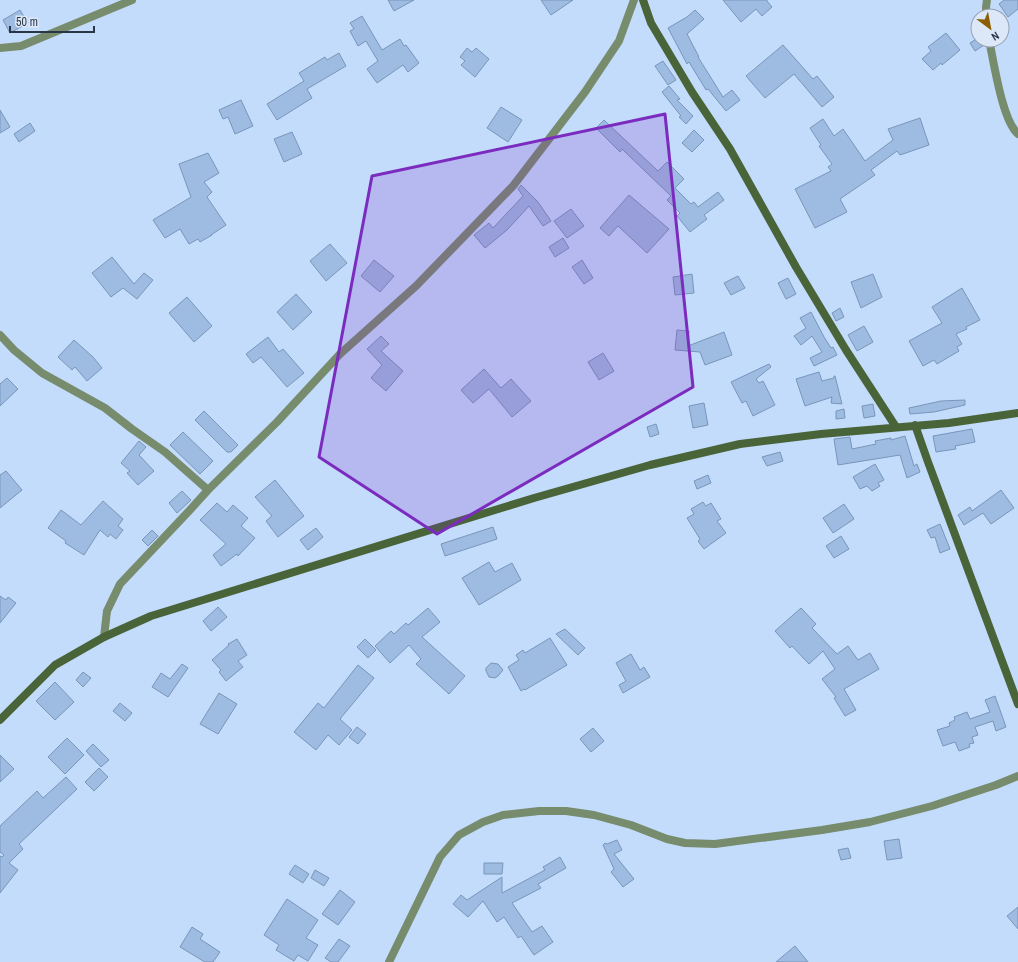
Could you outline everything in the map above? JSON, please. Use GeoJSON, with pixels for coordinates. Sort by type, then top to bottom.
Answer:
{"type":"FeatureCollection","features":[{"type":"Feature","properties":{"kind":"main road"},"geometry":{"type":"LineString","coordinates":[[643,0],[652,23],[692,92],[730,149],[796,267],[846,350],[896,428]]}},
{"type":"Feature","properties":{"kind":"main road"},"geometry":{"type":"LineString","coordinates":[[0,720],[55,665],[104,637],[159,614],[534,498],[650,465],[740,444],[821,434],[949,423],[1018,413]]}},
{"type":"Feature","properties":{"kind":"main road"},"geometry":{"type":"LineString","coordinates":[[915,425],[1018,704]]}},
{"type":"Feature","properties":{"kind":"street"},"geometry":{"type":"LineString","coordinates":[[0,48],[21,46],[132,0]]}},
{"type":"Feature","properties":{"kind":"street"},"geometry":{"type":"LineString","coordinates":[[104,637],[107,611],[120,584],[208,490],[277,422],[340,354],[416,286],[513,186],[585,92],[619,41],[634,0]]}},
{"type":"Feature","properties":{"kind":"street"},"geometry":{"type":"LineString","coordinates":[[991,48],[1005,109],[1013,130],[1018,134]]}},
{"type":"Feature","properties":{"kind":"street"},"geometry":{"type":"LineString","coordinates":[[0,335],[14,350],[42,373],[105,408],[165,452],[208,490]]}},
{"type":"Feature","properties":{"kind":"street"},"geometry":{"type":"LineString","coordinates":[[389,962],[440,857],[459,835],[483,822],[503,814],[539,811],[566,811],[594,815],[631,825],[666,839],[686,843],[715,844],[870,822],[932,806],[996,785],[1018,776]]}},
{"type":"Feature","properties":{"kind":"highlighted area"},"geometry":{"type":"Polygon","coordinates":[[[665,114],[693,387],[437,534],[319,457],[372,176],[665,114]]]}},
{"type":"Feature","properties":{"kind":"building"},"geometry":{"type":"Polygon","coordinates":[[[388,0],[414,0],[394,11],[388,0]]]}},
{"type":"Feature","properties":{"kind":"building"},"geometry":{"type":"Polygon","coordinates":[[[541,0],[573,0],[551,15],[541,0]]]}},
{"type":"Feature","properties":{"kind":"building"},"geometry":{"type":"Polygon","coordinates":[[[723,0],[767,0],[772,7],[762,16],[756,9],[741,22],[723,0]]]}},
{"type":"Feature","properties":{"kind":"building"},"geometry":{"type":"Polygon","coordinates":[[[1004,0],[1018,0],[1018,9],[1010,15],[1010,8],[1002,8],[999,4],[1004,0]]]}},
{"type":"Feature","properties":{"kind":"building"},"geometry":{"type":"Polygon","coordinates":[[[20,10],[28,23],[10,33],[3,20],[20,10]]]}},
{"type":"Feature","properties":{"kind":"building"},"geometry":{"type":"Polygon","coordinates":[[[695,10],[704,19],[687,34],[698,57],[723,97],[732,90],[740,100],[726,111],[708,89],[706,90],[689,62],[687,64],[668,28],[687,17],[695,10]]]}},
{"type":"Feature","properties":{"kind":"building"},"geometry":{"type":"Polygon","coordinates":[[[362,16],[382,50],[400,39],[404,46],[406,45],[419,63],[408,72],[403,65],[377,83],[367,69],[378,61],[366,41],[358,46],[350,31],[354,29],[350,23],[362,16]]]}},
{"type":"Feature","properties":{"kind":"building"},"geometry":{"type":"Polygon","coordinates":[[[946,33],[960,50],[942,65],[941,63],[933,70],[922,59],[931,51],[928,47],[946,33]]]}},
{"type":"Feature","properties":{"kind":"building"},"geometry":{"type":"Polygon","coordinates":[[[783,45],[813,79],[817,76],[834,97],[822,107],[794,74],[765,98],[746,76],[783,45]]]}},
{"type":"Feature","properties":{"kind":"building"},"geometry":{"type":"Polygon","coordinates":[[[467,48],[472,52],[476,48],[489,59],[475,77],[461,65],[465,61],[460,57],[467,48]]]}},
{"type":"Feature","properties":{"kind":"building"},"geometry":{"type":"Polygon","coordinates":[[[339,53],[346,66],[307,89],[312,98],[277,120],[267,104],[304,81],[299,73],[325,57],[327,60],[339,53]]]}},
{"type":"Feature","properties":{"kind":"building"},"geometry":{"type":"Polygon","coordinates":[[[663,61],[676,80],[668,85],[655,66],[663,61]]]}},
{"type":"Feature","properties":{"kind":"building"},"geometry":{"type":"Polygon","coordinates":[[[669,86],[680,99],[677,100],[693,116],[686,124],[679,117],[681,116],[662,92],[669,86]]]}},
{"type":"Feature","properties":{"kind":"building"},"geometry":{"type":"Polygon","coordinates":[[[241,100],[253,126],[235,134],[228,117],[223,119],[219,110],[241,100]]]}},
{"type":"Feature","properties":{"kind":"building"},"geometry":{"type":"Polygon","coordinates":[[[501,107],[522,120],[508,142],[487,128],[501,107]]]}},
{"type":"Feature","properties":{"kind":"building"},"geometry":{"type":"Polygon","coordinates":[[[0,110],[10,127],[0,133],[0,110]]]}},
{"type":"Feature","properties":{"kind":"building"},"geometry":{"type":"Polygon","coordinates":[[[920,118],[929,145],[900,155],[897,151],[871,170],[875,175],[840,199],[847,212],[815,228],[795,189],[831,171],[828,167],[832,164],[819,146],[821,145],[810,128],[823,119],[834,136],[843,129],[865,161],[893,140],[888,129],[920,118]]]}},
{"type":"Feature","properties":{"kind":"building"},"geometry":{"type":"Polygon","coordinates":[[[604,120],[658,171],[667,162],[684,179],[675,188],[691,204],[694,202],[698,207],[718,192],[724,200],[704,215],[707,219],[690,232],[677,216],[680,213],[667,200],[671,196],[622,149],[620,152],[596,128],[604,120]]]}},
{"type":"Feature","properties":{"kind":"building"},"geometry":{"type":"Polygon","coordinates":[[[30,123],[35,131],[19,142],[14,134],[30,123]]]}},
{"type":"Feature","properties":{"kind":"building"},"geometry":{"type":"Polygon","coordinates":[[[694,130],[704,140],[692,152],[682,143],[694,130]]]}},
{"type":"Feature","properties":{"kind":"building"},"geometry":{"type":"Polygon","coordinates":[[[292,132],[302,154],[284,162],[274,139],[292,132]]]}},
{"type":"Feature","properties":{"kind":"building"},"geometry":{"type":"Polygon","coordinates":[[[208,153],[219,173],[204,182],[212,192],[207,197],[226,225],[200,242],[198,239],[189,244],[180,229],[165,238],[153,220],[191,197],[179,164],[208,153]]]}},
{"type":"Feature","properties":{"kind":"building"},"geometry":{"type":"Polygon","coordinates":[[[521,185],[538,202],[551,221],[543,226],[529,206],[507,230],[485,248],[474,235],[489,223],[493,228],[523,196],[518,189],[521,185]]]}},
{"type":"Feature","properties":{"kind":"building"},"geometry":{"type":"Polygon","coordinates":[[[629,195],[669,229],[647,253],[618,226],[609,236],[600,228],[629,195]]]}},
{"type":"Feature","properties":{"kind":"building"},"geometry":{"type":"Polygon","coordinates":[[[571,209],[584,226],[567,238],[554,221],[571,209]]]}},
{"type":"Feature","properties":{"kind":"building"},"geometry":{"type":"Polygon","coordinates":[[[563,238],[569,248],[555,257],[549,247],[563,238]]]}},
{"type":"Feature","properties":{"kind":"building"},"geometry":{"type":"Polygon","coordinates":[[[330,244],[347,263],[326,281],[310,261],[330,244]]]}},
{"type":"Feature","properties":{"kind":"building"},"geometry":{"type":"Polygon","coordinates":[[[112,257],[134,284],[144,273],[153,280],[137,299],[123,288],[111,297],[92,273],[112,257]]]}},
{"type":"Feature","properties":{"kind":"building"},"geometry":{"type":"Polygon","coordinates":[[[374,260],[394,276],[380,292],[361,276],[374,260]]]}},
{"type":"Feature","properties":{"kind":"building"},"geometry":{"type":"Polygon","coordinates":[[[582,260],[593,278],[584,284],[572,267],[582,260]]]}},
{"type":"Feature","properties":{"kind":"building"},"geometry":{"type":"Polygon","coordinates":[[[692,274],[694,293],[675,295],[673,277],[692,274]]]}},
{"type":"Feature","properties":{"kind":"building"},"geometry":{"type":"Polygon","coordinates":[[[873,274],[882,297],[861,308],[851,282],[873,274]]]}},
{"type":"Feature","properties":{"kind":"building"},"geometry":{"type":"Polygon","coordinates":[[[738,276],[745,288],[731,295],[724,283],[738,276]]]}},
{"type":"Feature","properties":{"kind":"building"},"geometry":{"type":"Polygon","coordinates":[[[788,278],[796,294],[786,299],[778,283],[788,278]]]}},
{"type":"Feature","properties":{"kind":"building"},"geometry":{"type":"Polygon","coordinates":[[[962,288],[980,320],[966,327],[967,329],[956,334],[962,344],[957,347],[959,351],[937,364],[934,360],[923,366],[909,341],[942,323],[932,307],[962,288]]]}},
{"type":"Feature","properties":{"kind":"building"},"geometry":{"type":"Polygon","coordinates":[[[296,294],[312,312],[293,330],[277,312],[296,294]]]}},
{"type":"Feature","properties":{"kind":"building"},"geometry":{"type":"Polygon","coordinates":[[[187,297],[212,326],[194,342],[169,313],[187,297]]]}},
{"type":"Feature","properties":{"kind":"building"},"geometry":{"type":"Polygon","coordinates":[[[840,308],[844,317],[836,321],[832,313],[840,308]]]}},
{"type":"Feature","properties":{"kind":"building"},"geometry":{"type":"Polygon","coordinates":[[[811,312],[824,337],[831,348],[833,347],[837,355],[814,366],[810,358],[822,352],[812,336],[801,345],[794,336],[806,328],[800,318],[811,312]]]}},
{"type":"Feature","properties":{"kind":"building"},"geometry":{"type":"Polygon","coordinates":[[[864,326],[873,342],[857,351],[848,335],[864,326]]]}},
{"type":"Feature","properties":{"kind":"building"},"geometry":{"type":"Polygon","coordinates":[[[677,330],[689,331],[688,346],[724,332],[732,355],[705,365],[700,352],[675,350],[677,330]]]}},
{"type":"Feature","properties":{"kind":"building"},"geometry":{"type":"Polygon","coordinates":[[[381,336],[389,344],[381,351],[403,371],[386,391],[371,378],[382,365],[367,349],[381,336]]]}},
{"type":"Feature","properties":{"kind":"building"},"geometry":{"type":"Polygon","coordinates":[[[268,337],[279,352],[283,349],[304,373],[287,387],[261,357],[253,363],[246,354],[268,337]]]}},
{"type":"Feature","properties":{"kind":"building"},"geometry":{"type":"Polygon","coordinates":[[[74,340],[93,357],[102,368],[87,381],[75,367],[72,370],[58,357],[74,340]]]}},
{"type":"Feature","properties":{"kind":"building"},"geometry":{"type":"Polygon","coordinates":[[[603,353],[614,371],[599,380],[588,362],[603,353]]]}},
{"type":"Feature","properties":{"kind":"building"},"geometry":{"type":"Polygon","coordinates":[[[769,364],[771,367],[756,379],[759,383],[763,381],[775,405],[753,416],[746,401],[742,403],[731,382],[769,364]]]}},
{"type":"Feature","properties":{"kind":"building"},"geometry":{"type":"Polygon","coordinates":[[[484,369],[501,388],[511,379],[531,401],[512,417],[489,389],[473,403],[461,390],[484,369]]]}},
{"type":"Feature","properties":{"kind":"building"},"geometry":{"type":"Polygon","coordinates":[[[819,372],[822,381],[834,378],[835,376],[842,404],[831,403],[832,397],[805,406],[796,379],[819,372]]]}},
{"type":"Feature","properties":{"kind":"building"},"geometry":{"type":"Polygon","coordinates":[[[7,378],[18,389],[0,406],[0,384],[7,378]]]}},
{"type":"Feature","properties":{"kind":"building"},"geometry":{"type":"Polygon","coordinates":[[[965,400],[965,405],[934,412],[910,414],[909,408],[941,401],[965,400]]]}},
{"type":"Feature","properties":{"kind":"building"},"geometry":{"type":"Polygon","coordinates":[[[704,403],[708,425],[693,428],[689,406],[704,403]]]}},
{"type":"Feature","properties":{"kind":"building"},"geometry":{"type":"Polygon","coordinates":[[[873,404],[875,416],[864,418],[862,406],[873,404]]]}},
{"type":"Feature","properties":{"kind":"building"},"geometry":{"type":"Polygon","coordinates":[[[844,409],[845,418],[836,419],[836,411],[844,409]]]}},
{"type":"Feature","properties":{"kind":"building"},"geometry":{"type":"Polygon","coordinates":[[[204,411],[238,445],[231,452],[227,452],[195,420],[204,411]]]}},
{"type":"Feature","properties":{"kind":"building"},"geometry":{"type":"Polygon","coordinates":[[[656,424],[659,434],[650,437],[647,427],[656,424]]]}},
{"type":"Feature","properties":{"kind":"building"},"geometry":{"type":"Polygon","coordinates":[[[972,429],[975,442],[955,446],[956,449],[936,452],[933,436],[972,429]]]}},
{"type":"Feature","properties":{"kind":"building"},"geometry":{"type":"Polygon","coordinates":[[[183,432],[213,461],[200,474],[170,445],[183,432]]]}},
{"type":"Feature","properties":{"kind":"building"},"geometry":{"type":"Polygon","coordinates":[[[905,436],[914,466],[917,464],[920,472],[907,478],[900,455],[838,465],[834,439],[850,437],[852,449],[876,444],[875,441],[891,438],[891,440],[905,436]]]}},
{"type":"Feature","properties":{"kind":"building"},"geometry":{"type":"Polygon","coordinates":[[[139,441],[146,447],[139,455],[154,471],[138,485],[127,473],[130,471],[121,463],[139,441]]]}},
{"type":"Feature","properties":{"kind":"building"},"geometry":{"type":"Polygon","coordinates":[[[780,452],[783,461],[767,466],[762,457],[780,452]]]}},
{"type":"Feature","properties":{"kind":"building"},"geometry":{"type":"Polygon","coordinates":[[[875,464],[884,480],[878,483],[880,486],[872,491],[867,486],[860,489],[853,477],[875,464]]]}},
{"type":"Feature","properties":{"kind":"building"},"geometry":{"type":"Polygon","coordinates":[[[6,471],[22,490],[0,508],[0,475],[6,471]]]}},
{"type":"Feature","properties":{"kind":"building"},"geometry":{"type":"Polygon","coordinates":[[[708,475],[711,483],[697,489],[694,481],[708,475]]]}},
{"type":"Feature","properties":{"kind":"building"},"geometry":{"type":"Polygon","coordinates":[[[275,480],[304,516],[278,537],[266,521],[272,516],[255,497],[275,480]]]}},
{"type":"Feature","properties":{"kind":"building"},"geometry":{"type":"Polygon","coordinates":[[[1001,490],[1014,508],[991,524],[983,513],[964,525],[958,515],[970,507],[972,511],[1001,490]]]}},
{"type":"Feature","properties":{"kind":"building"},"geometry":{"type":"Polygon","coordinates":[[[182,491],[191,500],[177,513],[169,503],[182,491]]]}},
{"type":"Feature","properties":{"kind":"building"},"geometry":{"type":"Polygon","coordinates":[[[103,501],[123,519],[118,526],[123,530],[116,539],[110,534],[108,537],[100,530],[84,555],[65,543],[66,541],[48,528],[61,510],[81,525],[103,501]]]}},
{"type":"Feature","properties":{"kind":"building"},"geometry":{"type":"Polygon","coordinates":[[[703,502],[706,506],[711,503],[721,519],[717,521],[726,533],[704,549],[698,541],[700,539],[687,518],[694,514],[691,509],[703,502]]]}},
{"type":"Feature","properties":{"kind":"building"},"geometry":{"type":"Polygon","coordinates":[[[217,503],[227,512],[233,505],[248,518],[241,526],[255,538],[238,556],[237,554],[221,566],[213,555],[226,544],[200,520],[217,503]]]}},
{"type":"Feature","properties":{"kind":"building"},"geometry":{"type":"Polygon","coordinates":[[[844,504],[854,519],[833,533],[823,518],[844,504]]]}},
{"type":"Feature","properties":{"kind":"building"},"geometry":{"type":"Polygon","coordinates":[[[940,524],[950,549],[940,553],[935,537],[931,538],[927,530],[940,524]]]}},
{"type":"Feature","properties":{"kind":"building"},"geometry":{"type":"Polygon","coordinates":[[[493,527],[497,539],[445,556],[441,544],[493,527]]]}},
{"type":"Feature","properties":{"kind":"building"},"geometry":{"type":"Polygon","coordinates":[[[316,528],[323,537],[308,550],[300,540],[316,528]]]}},
{"type":"Feature","properties":{"kind":"building"},"geometry":{"type":"Polygon","coordinates":[[[152,530],[158,536],[148,546],[142,540],[152,530]]]}},
{"type":"Feature","properties":{"kind":"building"},"geometry":{"type":"Polygon","coordinates":[[[841,536],[849,549],[834,558],[826,546],[841,536]]]}},
{"type":"Feature","properties":{"kind":"building"},"geometry":{"type":"Polygon","coordinates":[[[489,562],[495,572],[512,563],[521,580],[479,605],[462,578],[489,562]]]}},
{"type":"Feature","properties":{"kind":"building"},"geometry":{"type":"Polygon","coordinates":[[[0,596],[6,600],[8,597],[16,603],[0,623],[0,596]]]}},
{"type":"Feature","properties":{"kind":"building"},"geometry":{"type":"Polygon","coordinates":[[[218,607],[227,617],[211,631],[203,621],[218,607]]]}},
{"type":"Feature","properties":{"kind":"building"},"geometry":{"type":"Polygon","coordinates":[[[428,608],[440,622],[422,637],[465,676],[449,694],[416,664],[421,659],[409,645],[390,663],[375,646],[391,631],[394,634],[406,623],[408,625],[428,608]]]}},
{"type":"Feature","properties":{"kind":"building"},"geometry":{"type":"Polygon","coordinates":[[[801,608],[816,624],[812,628],[837,654],[848,646],[858,660],[870,653],[879,669],[844,689],[856,710],[845,716],[834,698],[836,697],[822,679],[835,669],[823,651],[809,664],[792,646],[790,648],[775,631],[801,608]]]}},
{"type":"Feature","properties":{"kind":"building"},"geometry":{"type":"Polygon","coordinates":[[[565,629],[585,648],[578,655],[556,634],[565,629]]]}},
{"type":"Feature","properties":{"kind":"building"},"geometry":{"type":"Polygon","coordinates":[[[550,638],[567,665],[521,691],[508,667],[519,660],[516,655],[523,650],[525,653],[550,638]]]}},
{"type":"Feature","properties":{"kind":"building"},"geometry":{"type":"Polygon","coordinates":[[[237,639],[247,655],[238,661],[243,667],[226,681],[219,672],[221,670],[212,660],[229,645],[228,644],[237,639]]]}},
{"type":"Feature","properties":{"kind":"building"},"geometry":{"type":"Polygon","coordinates":[[[365,639],[376,650],[368,658],[357,647],[365,639]]]}},
{"type":"Feature","properties":{"kind":"building"},"geometry":{"type":"Polygon","coordinates":[[[631,654],[640,670],[644,667],[650,677],[623,693],[619,685],[626,681],[616,663],[631,654]]]}},
{"type":"Feature","properties":{"kind":"building"},"geometry":{"type":"Polygon","coordinates":[[[491,663],[498,664],[503,670],[495,678],[489,677],[486,671],[486,668],[491,663]]]}},
{"type":"Feature","properties":{"kind":"building"},"geometry":{"type":"Polygon","coordinates":[[[182,664],[188,668],[168,697],[152,687],[161,673],[170,679],[182,664]]]}},
{"type":"Feature","properties":{"kind":"building"},"geometry":{"type":"Polygon","coordinates":[[[358,665],[374,678],[340,719],[352,730],[339,745],[328,735],[316,750],[294,732],[318,703],[324,708],[358,665]]]}},
{"type":"Feature","properties":{"kind":"building"},"geometry":{"type":"Polygon","coordinates":[[[83,672],[91,678],[83,687],[76,680],[83,672]]]}},
{"type":"Feature","properties":{"kind":"building"},"geometry":{"type":"Polygon","coordinates":[[[55,682],[74,702],[55,720],[36,701],[55,682]]]}},
{"type":"Feature","properties":{"kind":"building"},"geometry":{"type":"Polygon","coordinates":[[[219,693],[237,704],[218,734],[200,724],[219,693]]]}},
{"type":"Feature","properties":{"kind":"building"},"geometry":{"type":"Polygon","coordinates":[[[995,696],[1006,727],[996,731],[993,721],[975,727],[978,735],[972,737],[974,743],[969,744],[970,747],[959,751],[955,742],[943,746],[937,730],[950,726],[949,723],[955,720],[954,717],[967,712],[970,719],[990,712],[985,700],[995,696]]]}},
{"type":"Feature","properties":{"kind":"building"},"geometry":{"type":"Polygon","coordinates":[[[120,703],[132,713],[125,721],[113,711],[120,703]]]}},
{"type":"Feature","properties":{"kind":"building"},"geometry":{"type":"Polygon","coordinates":[[[357,727],[366,734],[358,744],[349,737],[357,727]]]}},
{"type":"Feature","properties":{"kind":"building"},"geometry":{"type":"Polygon","coordinates":[[[593,728],[604,741],[591,752],[580,739],[593,728]]]}},
{"type":"Feature","properties":{"kind":"building"},"geometry":{"type":"Polygon","coordinates":[[[67,738],[84,755],[65,774],[48,757],[67,738]]]}},
{"type":"Feature","properties":{"kind":"building"},"geometry":{"type":"Polygon","coordinates":[[[93,744],[109,760],[101,767],[86,751],[93,744]]]}},
{"type":"Feature","properties":{"kind":"building"},"geometry":{"type":"Polygon","coordinates":[[[0,755],[14,769],[0,782],[0,755]]]}},
{"type":"Feature","properties":{"kind":"building"},"geometry":{"type":"Polygon","coordinates":[[[99,768],[108,777],[94,791],[85,782],[99,768]]]}},
{"type":"Feature","properties":{"kind":"building"},"geometry":{"type":"Polygon","coordinates":[[[66,777],[77,789],[19,844],[23,849],[9,863],[18,870],[0,893],[0,856],[2,857],[4,855],[0,852],[0,826],[37,791],[43,798],[66,777]]]}},
{"type":"Feature","properties":{"kind":"building"},"geometry":{"type":"Polygon","coordinates":[[[899,839],[902,858],[887,860],[884,841],[899,839]]]}},
{"type":"Feature","properties":{"kind":"building"},"geometry":{"type":"Polygon","coordinates":[[[617,840],[622,850],[614,854],[634,879],[623,887],[611,872],[614,869],[603,845],[605,843],[607,844],[617,840]]]}},
{"type":"Feature","properties":{"kind":"building"},"geometry":{"type":"Polygon","coordinates":[[[848,848],[851,858],[841,860],[838,850],[848,848]]]}},
{"type":"Feature","properties":{"kind":"building"},"geometry":{"type":"Polygon","coordinates":[[[560,857],[566,868],[538,884],[541,888],[512,903],[532,932],[542,926],[553,942],[534,955],[521,936],[518,938],[504,917],[497,922],[483,901],[468,917],[453,904],[461,895],[467,900],[502,877],[502,893],[545,870],[543,867],[560,857]]]}},
{"type":"Feature","properties":{"kind":"building"},"geometry":{"type":"Polygon","coordinates":[[[484,863],[503,863],[502,874],[484,874],[484,863]]]}},
{"type":"Feature","properties":{"kind":"building"},"geometry":{"type":"Polygon","coordinates":[[[295,865],[309,874],[303,883],[289,874],[295,865]]]}},
{"type":"Feature","properties":{"kind":"building"},"geometry":{"type":"Polygon","coordinates":[[[315,870],[329,878],[324,886],[311,878],[315,870]]]}},
{"type":"Feature","properties":{"kind":"building"},"geometry":{"type":"Polygon","coordinates":[[[340,890],[355,902],[338,925],[322,914],[340,890]]]}},
{"type":"Feature","properties":{"kind":"building"},"geometry":{"type":"Polygon","coordinates":[[[287,899],[318,920],[306,938],[318,945],[308,961],[298,955],[294,961],[276,950],[279,945],[264,935],[287,899]]]}},
{"type":"Feature","properties":{"kind":"building"},"geometry":{"type":"Polygon","coordinates":[[[1018,907],[1018,929],[1007,916],[1018,907]]]}},
{"type":"Feature","properties":{"kind":"building"},"geometry":{"type":"Polygon","coordinates":[[[192,927],[203,934],[200,939],[220,952],[213,962],[205,962],[180,947],[192,927]]]}},
{"type":"Feature","properties":{"kind":"building"},"geometry":{"type":"Polygon","coordinates":[[[339,939],[350,946],[338,962],[331,962],[325,958],[339,939]]]}},
{"type":"Feature","properties":{"kind":"building"},"geometry":{"type":"Polygon","coordinates":[[[795,946],[808,962],[776,962],[795,946]]]}}]}
